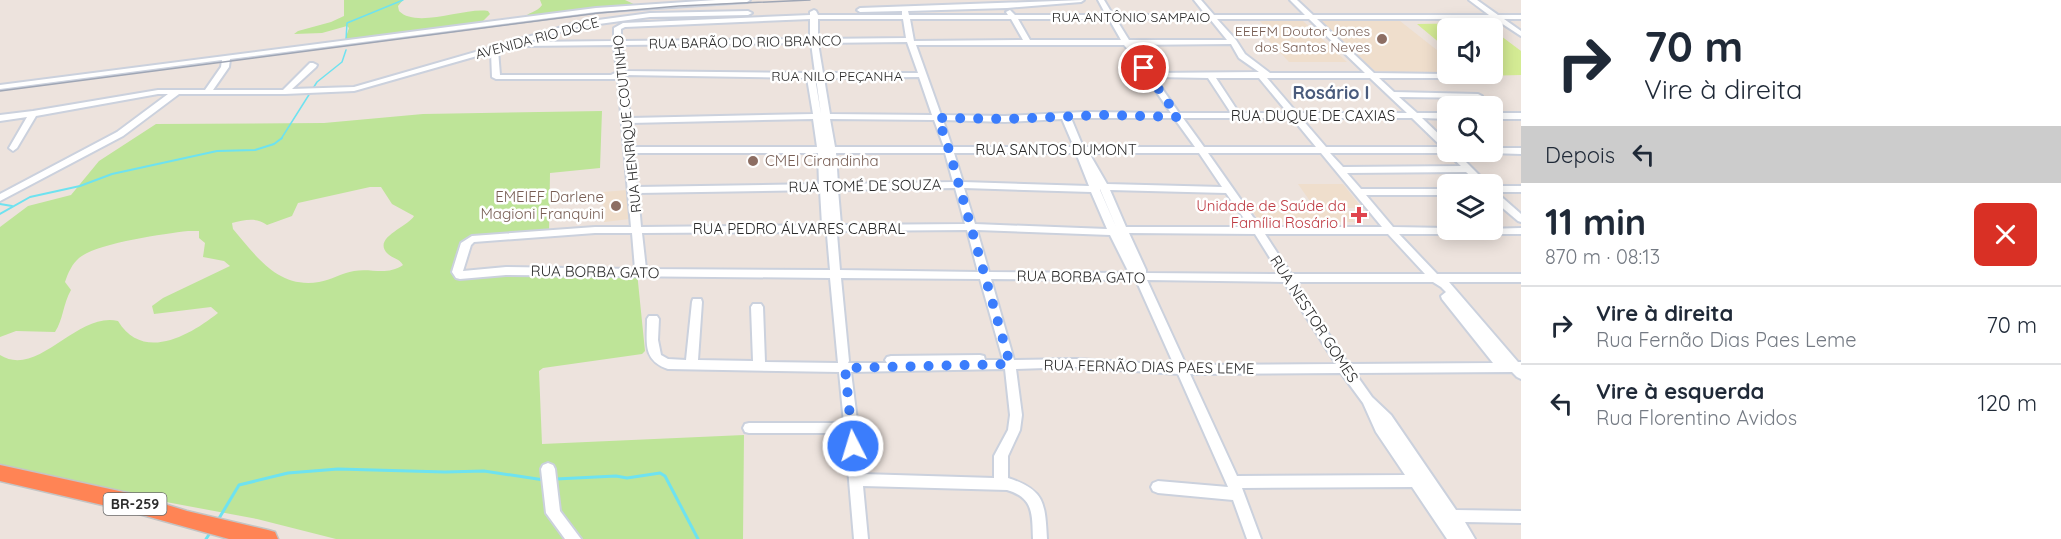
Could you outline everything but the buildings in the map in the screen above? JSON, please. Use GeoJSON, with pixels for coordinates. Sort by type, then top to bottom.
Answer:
{"type":"FeatureCollection","features":[{"type":"Feature","properties":{"kind":"highway","name":"BR-259"},"geometry":{"type":"LineString","coordinates":[[0,473],[128,502],[187,520],[268,539]]}},
{"type":"Feature","properties":{"kind":"street"},"geometry":{"type":"LineString","coordinates":[[0,87],[596,9],[747,0]]}},
{"type":"Feature","properties":{"kind":"street","name":"AVENIDA RIO DOCE"},"geometry":{"type":"LineString","coordinates":[[0,117],[33,114],[133,95],[177,92],[285,92],[354,89],[576,25],[633,16],[696,13],[814,15],[857,10],[905,13],[1081,0]]}},
{"type":"Feature","properties":{"kind":"street","name":"RUA NESTOR GOMES"},"geometry":{"type":"LineString","coordinates":[[1101,0],[1127,43],[1143,61],[1149,75],[1258,231],[1345,369],[1368,400],[1380,428],[1423,481],[1446,516],[1468,539]]}},
{"type":"Feature","properties":{"kind":"street"},"geometry":{"type":"LineString","coordinates":[[1197,0],[1242,56],[1263,74],[1389,229],[1433,277],[1496,359],[1519,370]]}},
{"type":"Feature","properties":{"kind":"street"},"geometry":{"type":"LineString","coordinates":[[1293,0],[1437,138]]}},
{"type":"Feature","properties":{"kind":"street"},"geometry":{"type":"LineString","coordinates":[[1472,0],[1521,34]]}},
{"type":"Feature","properties":{"kind":"street"},"geometry":{"type":"LineString","coordinates":[[1007,6],[1028,43],[1233,42]]}},
{"type":"Feature","properties":{"kind":"street"},"geometry":{"type":"LineString","coordinates":[[905,13],[910,42],[949,150],[1010,361],[1016,416],[1014,430],[1001,456],[1001,484]]}},
{"type":"Feature","properties":{"kind":"street","name":"RUA ANTÔNIO SAMPAIO"},"geometry":{"type":"LineString","coordinates":[[814,15],[905,13],[1113,18],[1521,17]]}},
{"type":"Feature","properties":{"kind":"street"},"geometry":{"type":"LineString","coordinates":[[814,15],[816,76],[826,150],[861,539]]}},
{"type":"Feature","properties":{"kind":"street","name":"RUA HENRIQUE COUTINHO"},"geometry":{"type":"LineString","coordinates":[[641,273],[626,118],[619,76],[622,44],[617,31],[623,25],[814,15]]}},
{"type":"Feature","properties":{"kind":"street","name":"RUA BARÃO DO RIO BRANCO"},"geometry":{"type":"LineString","coordinates":[[622,44],[633,47],[910,42],[1028,43]]}},
{"type":"Feature","properties":{"kind":"street"},"geometry":{"type":"LineString","coordinates":[[508,44],[622,44]]}},
{"type":"Feature","properties":{"kind":"street","name":"RUA NILO PEÇANHA"},"geometry":{"type":"LineString","coordinates":[[494,48],[495,77],[923,75]]}},
{"type":"Feature","properties":{"kind":"street"},"geometry":{"type":"LineString","coordinates":[[207,92],[225,67],[226,57]]}},
{"type":"Feature","properties":{"kind":"street"},"geometry":{"type":"LineString","coordinates":[[285,92],[313,65]]}},
{"type":"Feature","properties":{"kind":"street"},"geometry":{"type":"LineString","coordinates":[[1149,75],[1437,76]]}},
{"type":"Feature","properties":{"kind":"street"},"geometry":{"type":"LineString","coordinates":[[1210,75],[1237,116]]}},
{"type":"Feature","properties":{"kind":"street"},"geometry":{"type":"LineString","coordinates":[[0,198],[120,134],[177,92]]}},
{"type":"Feature","properties":{"kind":"street"},"geometry":{"type":"LineString","coordinates":[[1391,94],[1478,96]]}},
{"type":"Feature","properties":{"kind":"street"},"geometry":{"type":"LineString","coordinates":[[13,148],[33,114]]}},
{"type":"Feature","properties":{"kind":"street","name":"RUA DUQUE DE CAXIAS"},"geometry":{"type":"LineString","coordinates":[[626,118],[730,120],[821,117],[1066,117],[1088,120],[1170,120],[1178,117],[1237,116],[1437,116]]}},
{"type":"Feature","properties":{"kind":"street"},"geometry":{"type":"LineString","coordinates":[[1503,116],[1521,116]]}},
{"type":"Feature","properties":{"kind":"street"},"geometry":{"type":"LineString","coordinates":[[1066,117],[1080,154],[1100,188],[1118,231],[1122,252],[1132,270],[1140,277],[1235,488],[1254,539]]}},
{"type":"Feature","properties":{"kind":"street","name":"RUA SANTOS DUMONT"},"geometry":{"type":"LineString","coordinates":[[629,150],[1202,151],[1321,148],[1437,150]]}},
{"type":"Feature","properties":{"kind":"street"},"geometry":{"type":"LineString","coordinates":[[1503,151],[1521,151]]}},
{"type":"Feature","properties":{"kind":"street"},"geometry":{"type":"LineString","coordinates":[[1461,162],[1473,174]]}},
{"type":"Feature","properties":{"kind":"street"},"geometry":{"type":"LineString","coordinates":[[1339,170],[1468,169]]}},
{"type":"Feature","properties":{"kind":"street","name":"RUA TOMÉ DE SOUZA"},"geometry":{"type":"LineString","coordinates":[[634,190],[959,185],[1230,190]]}},
{"type":"Feature","properties":{"kind":"street"},"geometry":{"type":"LineString","coordinates":[[1503,190],[1521,189]]}},
{"type":"Feature","properties":{"kind":"street"},"geometry":{"type":"LineString","coordinates":[[1358,192],[1437,192]]}},
{"type":"Feature","properties":{"kind":"street"},"geometry":{"type":"LineString","coordinates":[[1503,202],[1521,219]]}},
{"type":"Feature","properties":{"kind":"street","name":"RUA PEDRO ÁLVARES CABRAL"},"geometry":{"type":"LineString","coordinates":[[460,275],[456,270],[466,243],[472,239],[638,230],[832,231],[971,227],[1118,231],[1389,229],[1521,231]]}},
{"type":"Feature","properties":{"kind":"street","name":"RUA BORBA GATO"},"geometry":{"type":"LineString","coordinates":[[460,275],[506,271],[1521,278]]}},
{"type":"Feature","properties":{"kind":"street"},"geometry":{"type":"LineString","coordinates":[[692,364],[697,302]]}},
{"type":"Feature","properties":{"kind":"street"},"geometry":{"type":"LineString","coordinates":[[757,306],[759,362]]}},
{"type":"Feature","properties":{"kind":"street","name":"RUA FERNÃO DIAS PAES LEME"},"geometry":{"type":"LineString","coordinates":[[652,319],[654,355],[658,361],[668,364],[759,362],[844,365],[1010,361],[1180,370],[1519,370]]}},
{"type":"Feature","properties":{"kind":"street"},"geometry":{"type":"LineString","coordinates":[[749,428],[852,428]]}},
{"type":"Feature","properties":{"kind":"street"},"geometry":{"type":"LineString","coordinates":[[548,469],[553,513],[574,539]]}},
{"type":"Feature","properties":{"kind":"street"},"geometry":{"type":"LineString","coordinates":[[855,480],[1001,484],[1022,488],[1032,495],[1038,513],[1040,539]]}},
{"type":"Feature","properties":{"kind":"street"},"geometry":{"type":"LineString","coordinates":[[1158,487],[1235,488],[1423,481]]}},
{"type":"Feature","properties":{"kind":"street"},"geometry":{"type":"LineString","coordinates":[[1446,516],[1521,517]]}},
{"type":"Feature","properties":{"kind":"street","name":"RUA NESTOR GOMES"},"geometry":{"type":"LineString","coordinates":[[1446,516],[1455,539]]}},
{"type":"Feature","properties":{"kind":"shaded area"},"geometry":{"type":"Polygon","coordinates":[[[1260,21],[1303,21],[1347,62],[1289,62],[1259,30],[1268,30],[1260,21]]]}},
{"type":"Feature","properties":{"kind":"shaded area","name":"EEEFM Doutor Jones dos Santos Neves"},"geometry":{"type":"Polygon","coordinates":[[[1321,21],[1400,21],[1437,50],[1437,74],[1375,71],[1321,21]]]}},
{"type":"Feature","properties":{"kind":"shaded area"},"geometry":{"type":"Polygon","coordinates":[[[1298,184],[1343,184],[1362,208],[1344,208],[1355,222],[1260,222],[1250,207],[1314,207],[1298,184]]]}},
{"type":"Feature","properties":{"kind":"shaded area","name":"EMEIEF Darlene Magioni Franquini"},"geometry":{"type":"Polygon","coordinates":[[[627,190],[630,219],[604,222],[603,192],[627,190]]]}},
{"type":"Feature","properties":{"kind":"green space"},"geometry":{"type":"Polygon","coordinates":[[[344,0],[403,0],[398,6],[399,11],[417,18],[478,11],[488,11],[490,14],[479,25],[344,43],[349,28],[347,26],[322,33],[294,34],[344,16],[344,0]]]}},
{"type":"Feature","properties":{"kind":"green space"},"geometry":{"type":"Polygon","coordinates":[[[540,0],[625,0],[638,6],[522,20],[542,5],[540,0]]]}},
{"type":"Feature","properties":{"kind":"green space"},"geometry":{"type":"Polygon","coordinates":[[[1417,24],[1437,24],[1437,41],[1417,24]]]}},
{"type":"Feature","properties":{"kind":"green space"},"geometry":{"type":"Polygon","coordinates":[[[1503,38],[1521,51],[1521,75],[1503,75],[1503,38]]]}},
{"type":"Feature","properties":{"kind":"green space"},"geometry":{"type":"Polygon","coordinates":[[[602,111],[600,168],[550,173],[549,233],[469,241],[462,273],[637,272],[645,351],[642,354],[543,368],[539,371],[542,444],[744,435],[743,539],[336,539],[257,519],[134,496],[0,467],[0,355],[14,360],[29,358],[88,325],[103,321],[118,321],[128,333],[140,340],[153,343],[180,336],[194,330],[218,313],[211,307],[154,314],[152,306],[163,298],[230,266],[224,261],[203,257],[205,243],[199,238],[199,231],[147,237],[100,248],[79,258],[70,269],[65,282],[71,290],[55,332],[16,331],[0,337],[0,227],[28,206],[71,195],[99,161],[156,124],[324,123],[423,114],[602,111]],[[370,187],[298,203],[292,216],[267,225],[255,220],[232,223],[233,229],[269,268],[292,280],[304,283],[319,282],[354,271],[391,270],[403,265],[388,254],[384,243],[392,233],[414,216],[392,204],[381,187],[370,187]]]}},
{"type":"Feature","properties":{"kind":"waterway"},"geometry":{"type":"LineString","coordinates":[[346,40],[347,23],[403,0]]}},
{"type":"Feature","properties":{"kind":"waterway"},"geometry":{"type":"LineString","coordinates":[[281,139],[317,82],[342,62],[346,50]]}},
{"type":"Feature","properties":{"kind":"waterway"},"geometry":{"type":"LineString","coordinates":[[0,214],[30,197],[80,186],[112,174],[217,151],[255,150],[274,144],[281,139]]}},
{"type":"Feature","properties":{"kind":"waterway"},"geometry":{"type":"LineString","coordinates":[[0,204],[12,206]]}},
{"type":"Feature","properties":{"kind":"waterway"},"geometry":{"type":"LineString","coordinates":[[218,520],[239,485],[288,473],[338,469],[484,471],[544,480]]}},
{"type":"Feature","properties":{"kind":"waterway"},"geometry":{"type":"LineString","coordinates":[[556,479],[616,476],[627,478],[660,473],[665,476],[698,539]]}},
{"type":"Feature","properties":{"kind":"waterway"},"geometry":{"type":"LineString","coordinates":[[206,539],[210,533]]}},
{"type":"Feature","properties":{"kind":"railway"},"geometry":{"type":"LineString","coordinates":[[0,91],[599,13],[679,6],[810,0]]}},
{"type":"Feature","properties":{"kind":"place","name":"EEEFM Doutor Jones dos Santos Neves"},"geometry":{"type":"Point","coordinates":[1382,39]}},
{"type":"Feature","properties":{"kind":"place","name":"CMEI Cirandinha"},"geometry":{"type":"Point","coordinates":[753,161]}},
{"type":"Feature","properties":{"kind":"place","name":"EMEIEF Darlene Magioni Franquini"},"geometry":{"type":"Point","coordinates":[616,206]}},
{"type":"Feature","properties":{"kind":"place","name":"Unidade de Saúde da Família Rosário I"},"geometry":{"type":"Point","coordinates":[1359,215]}},
{"type":"Feature","properties":{"kind":"district","name":"Rosário I"},"geometry":{"type":"Point","coordinates":[1331,93]}},
{"type":"Feature","properties":{"kind":"route"},"geometry":{"type":"LineString","coordinates":[[853,446],[845,368],[939,368],[1010,364],[938,118],[1005,119],[1084,115],[1178,117],[1144,68]]}}]}
